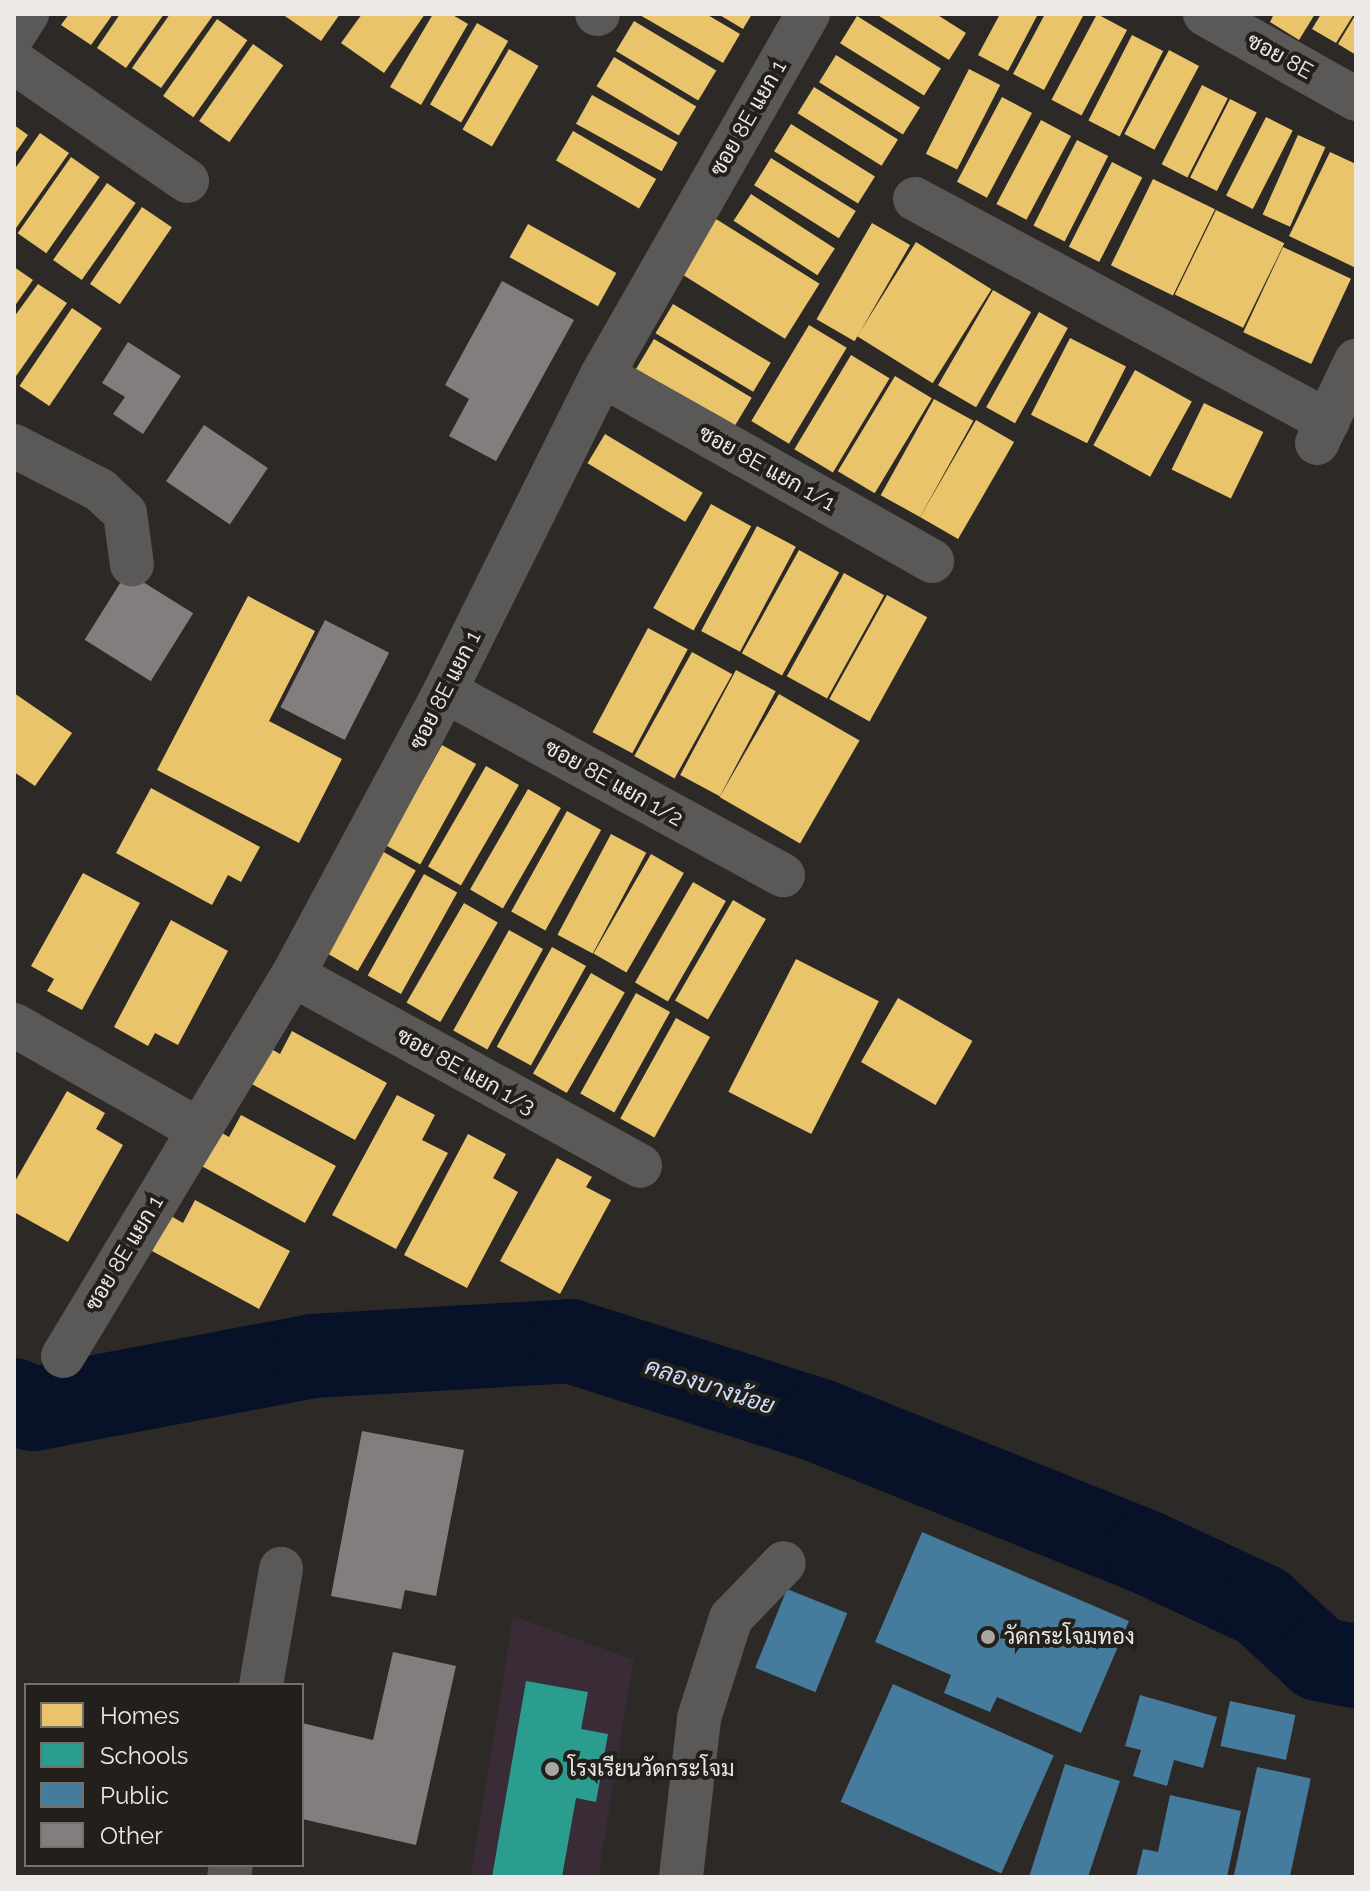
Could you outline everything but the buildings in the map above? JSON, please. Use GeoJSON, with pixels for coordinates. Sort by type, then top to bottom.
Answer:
{"type":"FeatureCollection","features":[{"type":"Feature","properties":{"kind":"street"},"geometry":{"type":"LineString","coordinates":[[14,34],[27,14]]}},
{"type":"Feature","properties":{"kind":"street","name":"ซอย 8E แยก 1"},"geometry":{"type":"LineString","coordinates":[[63,1356],[197,1129],[293,975],[445,691],[602,375],[808,14]]}},
{"type":"Feature","properties":{"kind":"street","name":"ซอย 8E"},"geometry":{"type":"LineString","coordinates":[[1205,14],[1356,99]]}},
{"type":"Feature","properties":{"kind":"street"},"geometry":{"type":"LineString","coordinates":[[14,62],[187,181]]}},
{"type":"Feature","properties":{"kind":"street"},"geometry":{"type":"LineString","coordinates":[[915,199],[1322,432],[1356,361]]}},
{"type":"Feature","properties":{"kind":"street","name":"ซอย 8E แยก 1/1"},"geometry":{"type":"LineString","coordinates":[[602,375],[932,561]]}},
{"type":"Feature","properties":{"kind":"street"},"geometry":{"type":"LineString","coordinates":[[14,446],[100,490],[125,513],[132,565]]}},
{"type":"Feature","properties":{"kind":"street","name":"ซอย 8E แยก 1/2"},"geometry":{"type":"LineString","coordinates":[[445,691],[783,875]]}},
{"type":"Feature","properties":{"kind":"street","name":"ซอย 8E แยก 1/3"},"geometry":{"type":"LineString","coordinates":[[293,975],[640,1166]]}},
{"type":"Feature","properties":{"kind":"street"},"geometry":{"type":"LineString","coordinates":[[14,1025],[197,1129]]}},
{"type":"Feature","properties":{"kind":"street"},"geometry":{"type":"LineString","coordinates":[[681,1877],[699,1718],[731,1618],[784,1563]]}},
{"type":"Feature","properties":{"kind":"street"},"geometry":{"type":"LineString","coordinates":[[261,1683],[281,1569]]}},
{"type":"Feature","properties":{"kind":"shaded area","name":"โรงเรียนวัดกระโจม"},"geometry":{"type":"Polygon","coordinates":[[[513,1616],[634,1660],[598,1877],[471,1877],[513,1616]]]}},
{"type":"Feature","properties":{"kind":"waterway","name":"คลองบางน้อย"},"geometry":{"type":"LineString","coordinates":[[14,1400],[33,1409],[313,1356],[570,1341],[820,1421],[1146,1552],[1262,1606],[1319,1659],[1356,1666]]}},
{"type":"Feature","properties":{"kind":"place","name":"วัดกระโจมทอง"},"geometry":{"type":"Point","coordinates":[988,1637]}},
{"type":"Feature","properties":{"kind":"place","name":"โรงเรียนวัดกระโจม"},"geometry":{"type":"Point","coordinates":[552,1769]}}]}
